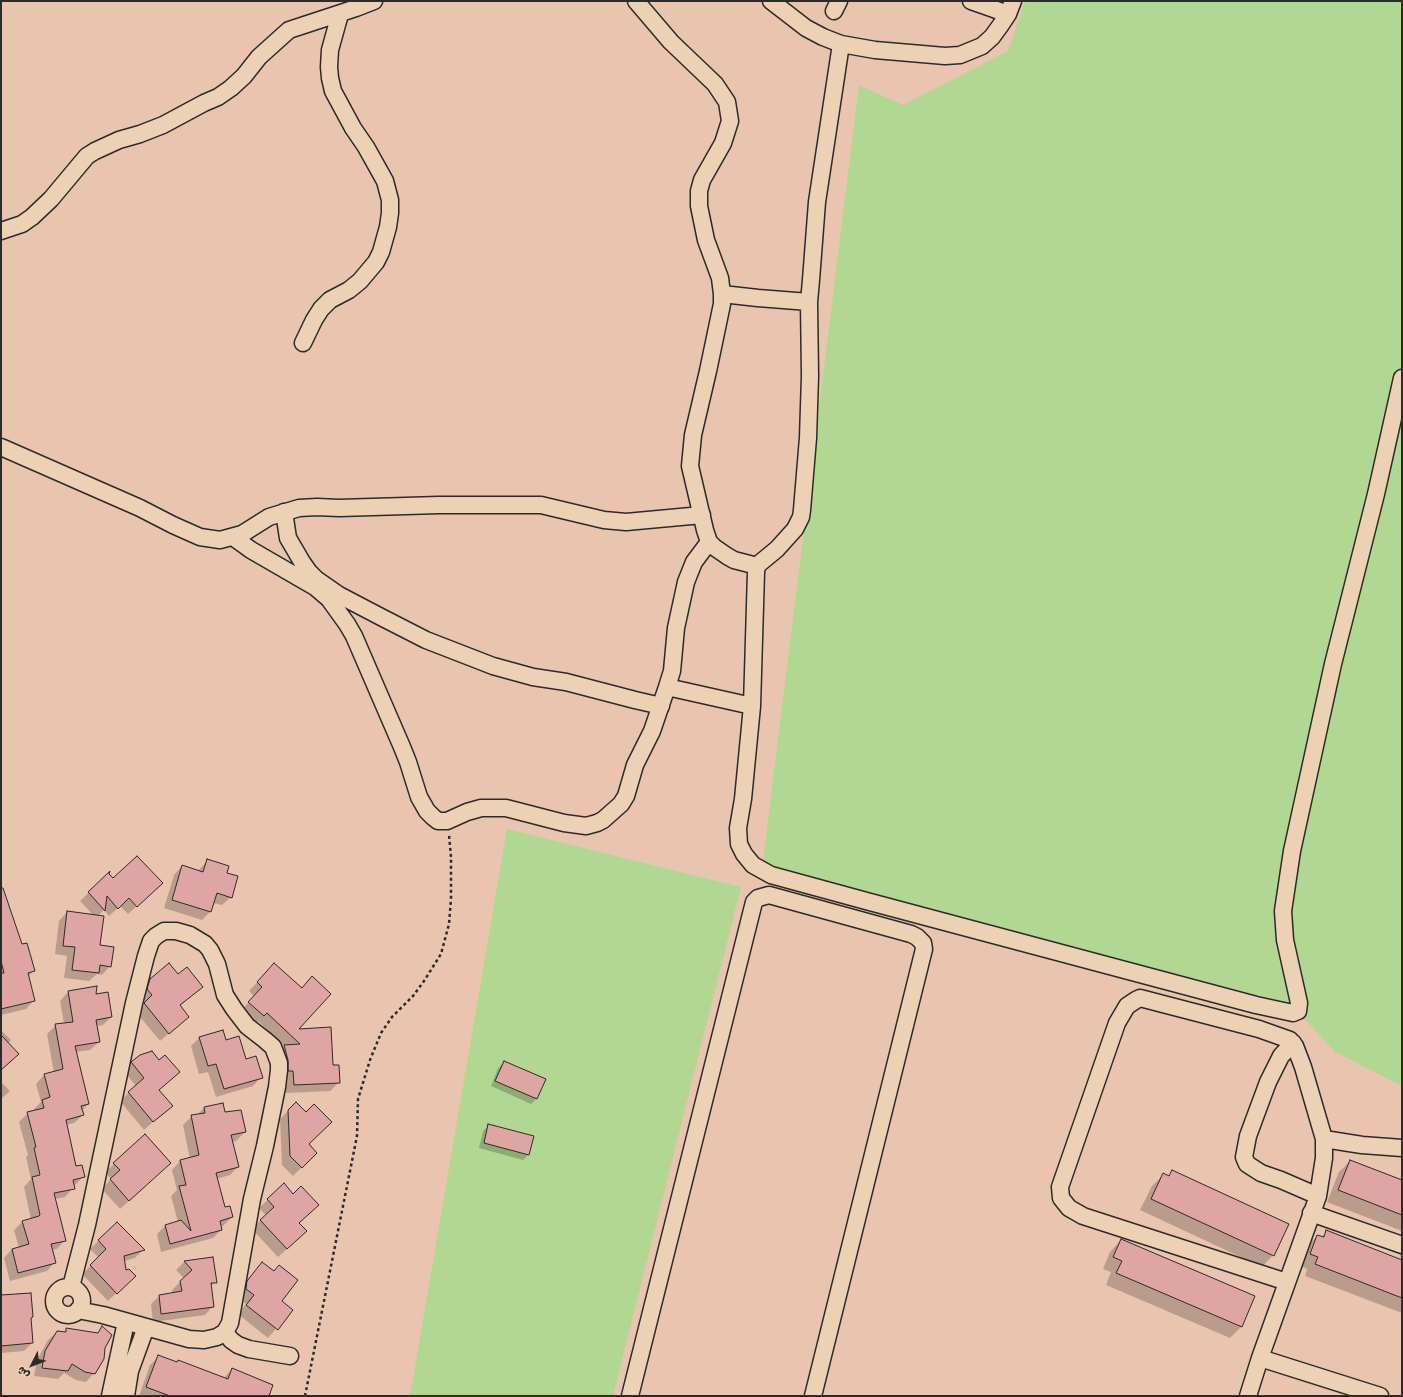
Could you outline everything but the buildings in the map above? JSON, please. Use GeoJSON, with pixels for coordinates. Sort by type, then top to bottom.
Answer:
{"type":"FeatureCollection","features":[{"type":"Feature","properties":{"kind":"street"},"geometry":{"type":"LineString","coordinates":[[1,231],[22,224],[32,217],[51,199],[88,156],[95,151],[119,140],[163,125],[218,97],[231,88],[244,76],[259,57],[288,30],[340,14],[374,1]]}},
{"type":"Feature","properties":{"kind":"street"},"geometry":{"type":"LineString","coordinates":[[636,1],[671,42],[715,84],[727,102],[730,121],[723,143],[702,180],[698,191],[699,206],[706,240],[720,278],[722,304],[693,435],[690,466],[691,477],[709,542],[714,548],[726,556],[757,566]]}},
{"type":"Feature","properties":{"kind":"street"},"geometry":{"type":"LineString","coordinates":[[771,1],[806,28],[841,44],[898,53],[945,56],[960,56],[982,46],[992,36],[1011,8],[971,1]]}},
{"type":"Feature","properties":{"kind":"street"},"geometry":{"type":"LineString","coordinates":[[304,343],[314,320],[321,309],[330,300],[349,290],[360,281],[376,262],[381,252],[390,213],[390,200],[385,181],[333,91],[329,67],[330,50],[340,14]]}},
{"type":"Feature","properties":{"kind":"street"},"geometry":{"type":"LineString","coordinates":[[841,44],[818,202],[809,302],[810,384],[807,453],[802,510],[795,528],[787,539],[757,566],[755,587],[752,706],[743,799],[738,828],[739,844],[744,854],[753,865],[771,874],[870,902],[1256,1005],[1293,1013],[1298,1011],[1298,1003],[1285,940],[1284,911],[1292,851],[1333,664],[1376,494],[1402,378]]}},
{"type":"Feature","properties":{"kind":"street"},"geometry":{"type":"LineString","coordinates":[[722,294],[809,302]]}},
{"type":"Feature","properties":{"kind":"street"},"geometry":{"type":"LineString","coordinates":[[1,447],[140,508],[200,537],[220,540],[242,534],[269,517],[299,508],[317,507],[541,506],[604,520],[626,522],[702,515]]}},
{"type":"Feature","properties":{"kind":"street"},"geometry":{"type":"LineString","coordinates":[[284,512],[288,538],[309,572],[316,579],[339,595],[381,617],[426,640],[494,666],[533,677],[566,682],[661,706]]}},
{"type":"Feature","properties":{"kind":"street"},"geometry":{"type":"LineString","coordinates":[[233,537],[251,550],[315,588],[329,599],[335,607],[347,624],[360,649],[408,762],[419,797],[427,811],[433,817],[438,821],[447,821],[475,810],[496,807],[520,810],[575,825],[586,826],[597,823],[612,812],[621,804],[626,796],[635,765],[652,731],[672,671],[676,628],[686,582],[694,562],[709,542]]}},
{"type":"Feature","properties":{"kind":"street"},"geometry":{"type":"LineString","coordinates":[[667,687],[752,706]]}},
{"type":"Feature","properties":{"kind":"street"},"geometry":{"type":"LineString","coordinates":[[630,1396],[754,902],[758,898],[769,895],[912,934],[924,943],[924,949],[813,1396]]}},
{"type":"Feature","properties":{"kind":"street"},"geometry":{"type":"LineString","coordinates":[[71,1287],[90,1210],[134,1003],[146,956],[151,941],[159,933],[169,930],[184,933],[199,939],[210,950],[217,964],[222,986],[229,1002],[247,1026],[272,1047],[278,1058],[279,1070],[265,1146],[245,1234],[230,1323],[225,1332],[217,1337],[204,1340],[189,1339],[103,1315],[78,1310]]}},
{"type":"Feature","properties":{"kind":"street"},"geometry":{"type":"LineString","coordinates":[[1248,1396],[1286,1282],[1318,1196],[1324,1158],[1324,1139],[1303,1067],[1293,1043],[1288,1039],[1259,1029],[1140,998],[1136,1000],[1127,1006],[1117,1023],[1060,1187],[1061,1198],[1069,1208],[1083,1216],[1286,1282]]}},
{"type":"Feature","properties":{"kind":"street"},"geometry":{"type":"LineString","coordinates":[[1293,1043],[1284,1052],[1268,1082],[1248,1136],[1244,1157],[1247,1164],[1261,1173],[1318,1196]]}},
{"type":"Feature","properties":{"kind":"street"},"geometry":{"type":"LineString","coordinates":[[1324,1139],[1402,1148]]}},
{"type":"Feature","properties":{"kind":"street"},"geometry":{"type":"LineString","coordinates":[[1311,1213],[1402,1246]]}},
{"type":"Feature","properties":{"kind":"street"},"geometry":{"type":"LineString","coordinates":[[71,1287],[78,1291],[82,1299],[80,1307],[78,1310],[70,1314],[61,1313],[55,1307],[53,1302],[55,1294],[58,1290],[71,1287]]}},
{"type":"Feature","properties":{"kind":"street"},"geometry":{"type":"LineString","coordinates":[[110,1396],[126,1322]]}},
{"type":"Feature","properties":{"kind":"street"},"geometry":{"type":"LineString","coordinates":[[126,1396],[130,1372],[146,1327]]}},
{"type":"Feature","properties":{"kind":"street"},"geometry":{"type":"LineString","coordinates":[[225,1332],[231,1340],[249,1349],[290,1356]]}},
{"type":"Feature","properties":{"kind":"street"},"geometry":{"type":"LineString","coordinates":[[1260,1358],[1380,1396]]}},
{"type":"Feature","properties":{"kind":"path"},"geometry":{"type":"LineString","coordinates":[[306,1396],[357,1136],[358,1099],[366,1071],[381,1033],[392,1017],[413,996],[441,954],[449,924],[451,899],[451,857],[447,821]]}},
{"type":"Feature","properties":{"kind":"green space"},"geometry":{"type":"Polygon","coordinates":[[[1025,1],[1402,1],[1402,1086],[1335,1052],[1299,1013],[762,869],[859,85],[903,105],[1008,51],[1025,1]]]}},
{"type":"Feature","properties":{"kind":"green space"},"geometry":{"type":"Polygon","coordinates":[[[507,829],[741,887],[613,1396],[410,1396],[507,829]]]}}]}
